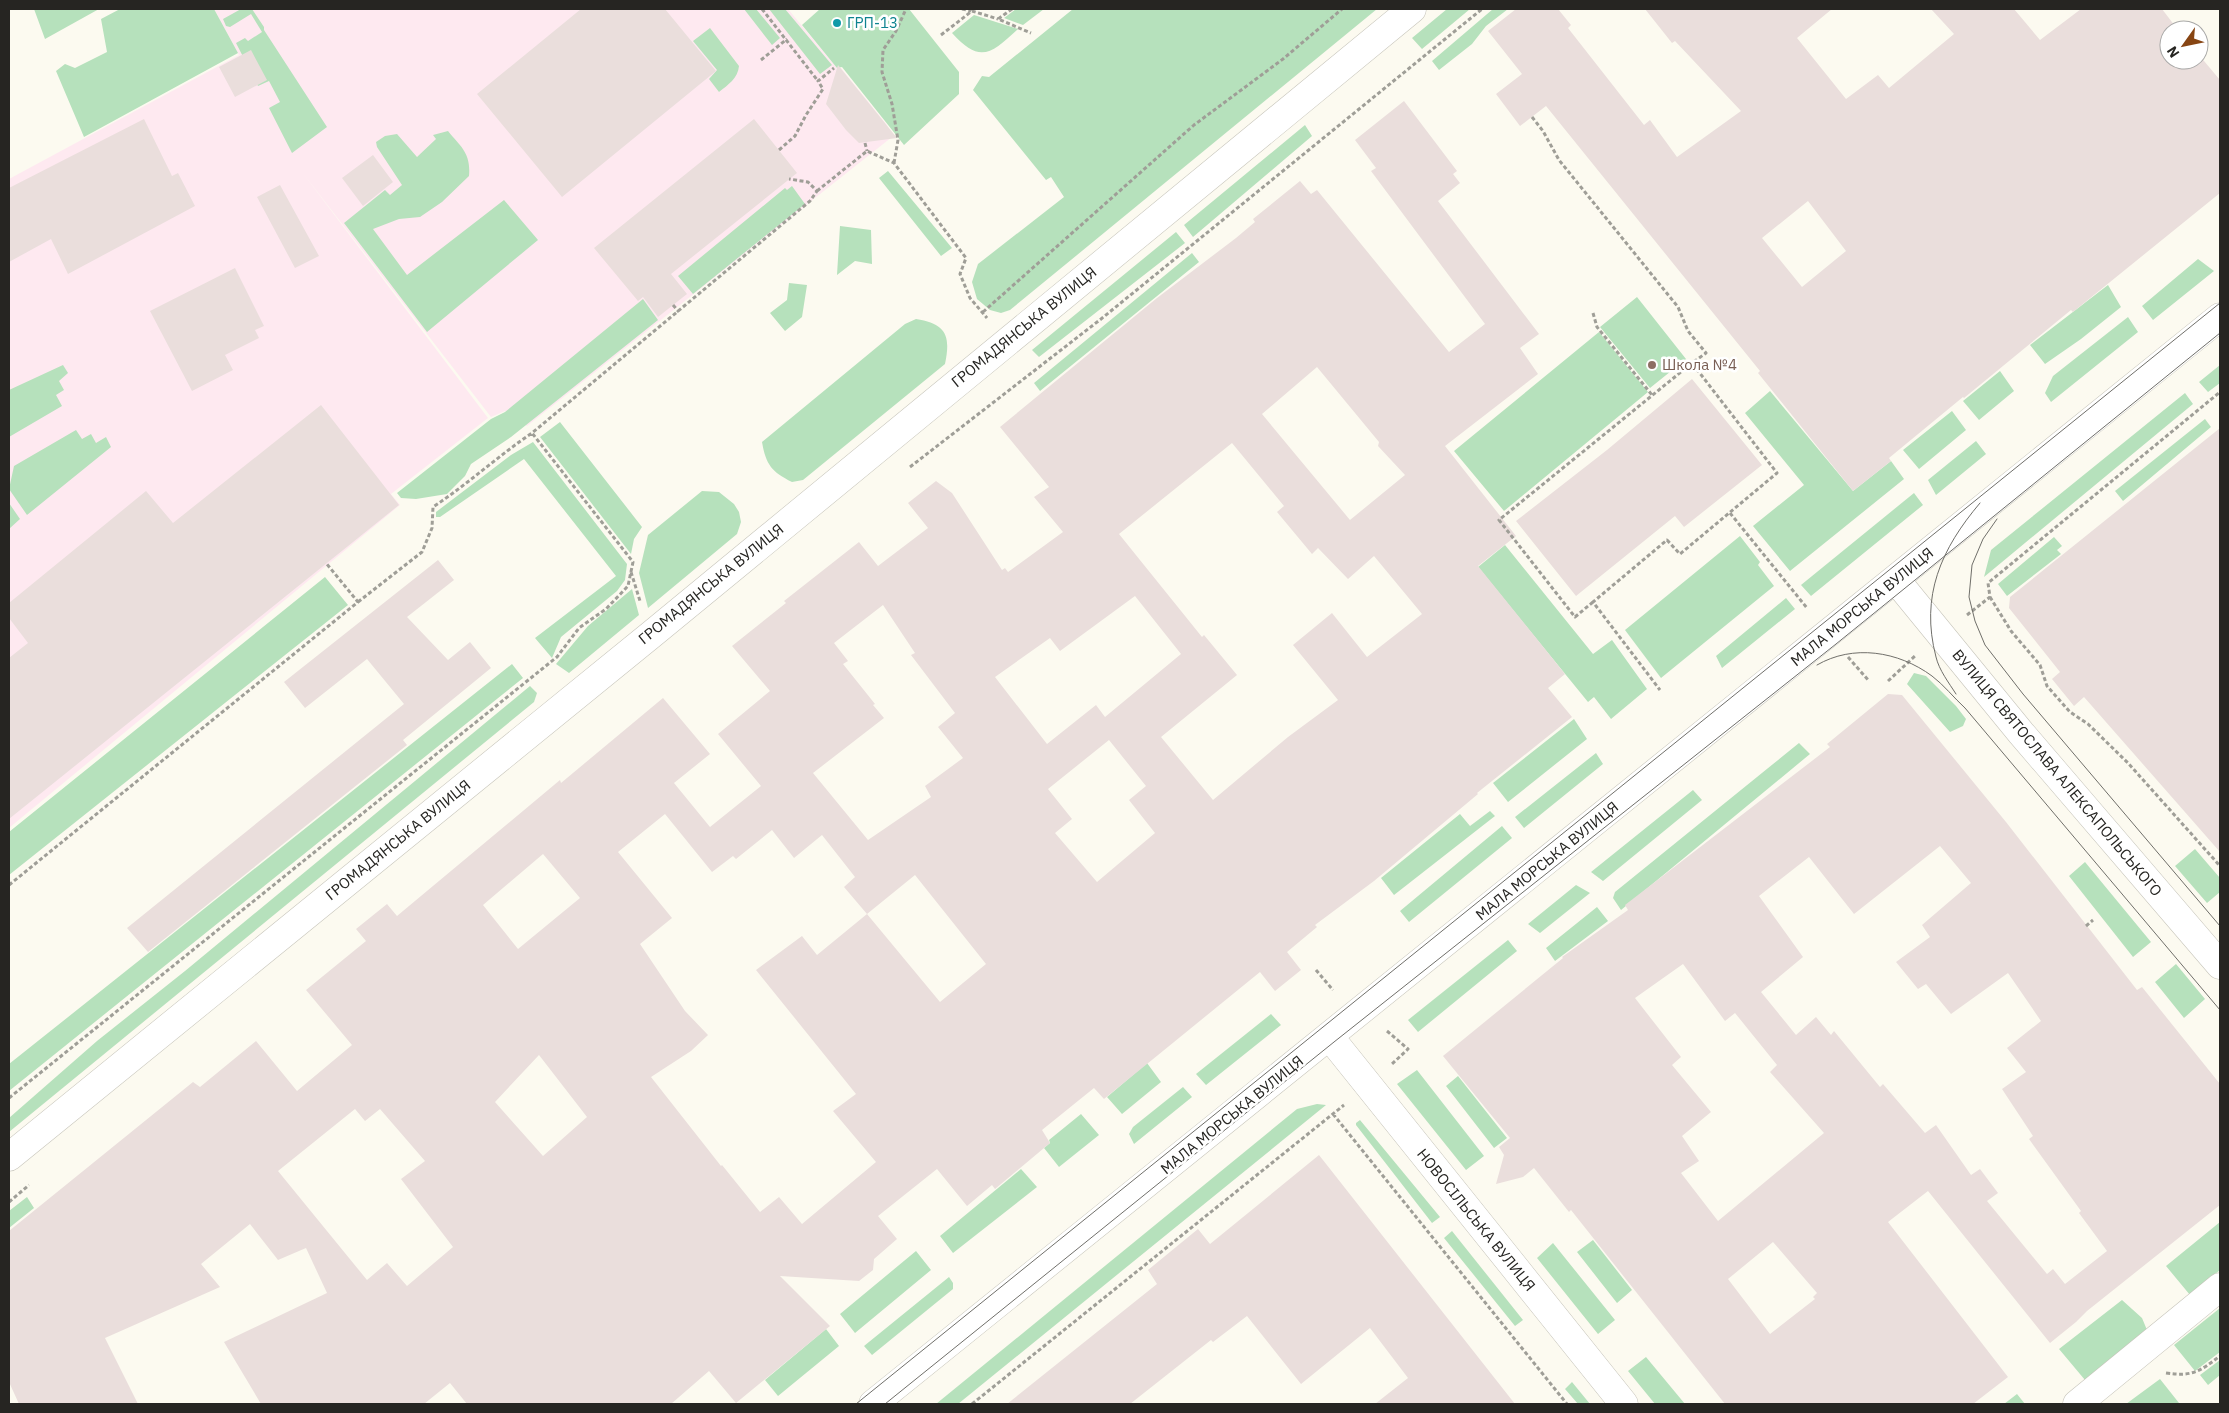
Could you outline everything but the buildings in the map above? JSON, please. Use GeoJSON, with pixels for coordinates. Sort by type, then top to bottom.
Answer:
{"type":"FeatureCollection","features":[{"type":"Feature","properties":{"kind":"street","name":"ГРОМАДЯНСЬКА ВУЛИЦЯ"},"geometry":{"type":"LineString","coordinates":[[9,1157],[1412,9]]}},
{"type":"Feature","properties":{"kind":"street","name":"МАЛА МОРСЬКА ВУЛИЦЯ"},"geometry":{"type":"LineString","coordinates":[[873,1404],[2220,317]]}},
{"type":"Feature","properties":{"kind":"street","name":"ВУЛИЦЯ СВЯТОСЛАВА АЛЕКСАПОЛЬСЬКОГО"},"geometry":{"type":"LineString","coordinates":[[1896,580],[2021,733],[2220,965]]}},
{"type":"Feature","properties":{"kind":"street","name":"НОВОСІЛЬСЬКА ВУЛИЦЯ"},"geometry":{"type":"LineString","coordinates":[[1329,1036],[1624,1404]]}},
{"type":"Feature","properties":{"kind":"street"},"geometry":{"type":"LineString","coordinates":[[2077,1404],[2220,1287]]}},
{"type":"Feature","properties":{"kind":"path"},"geometry":{"type":"LineString","coordinates":[[762,9],[787,39],[823,89],[795,136],[779,150]]}},
{"type":"Feature","properties":{"kind":"path"},"geometry":{"type":"LineString","coordinates":[[894,163],[898,140],[892,104],[882,72],[883,50],[896,31],[906,9]]}},
{"type":"Feature","properties":{"kind":"path"},"geometry":{"type":"LineString","coordinates":[[962,9],[998,19],[1031,33]]}},
{"type":"Feature","properties":{"kind":"path"},"geometry":{"type":"LineString","coordinates":[[998,19],[1012,9]]}},
{"type":"Feature","properties":{"kind":"path"},"geometry":{"type":"LineString","coordinates":[[983,312],[1194,125],[1283,59],[1342,9]]}},
{"type":"Feature","properties":{"kind":"path"},"geometry":{"type":"LineString","coordinates":[[906,471],[1116,307],[1482,9]]}},
{"type":"Feature","properties":{"kind":"path"},"geometry":{"type":"LineString","coordinates":[[941,36],[972,11]]}},
{"type":"Feature","properties":{"kind":"path"},"geometry":{"type":"LineString","coordinates":[[761,60],[787,39]]}},
{"type":"Feature","properties":{"kind":"path"},"geometry":{"type":"LineString","coordinates":[[818,81],[834,68]]}},
{"type":"Feature","properties":{"kind":"path"},"geometry":{"type":"LineString","coordinates":[[1532,116],[1543,131],[1559,160],[1678,307],[1688,331],[1706,353],[1692,363],[1652,395],[1499,520],[1575,617],[1667,540],[1680,554],[1776,473],[1692,363]]}},
{"type":"Feature","properties":{"kind":"path"},"geometry":{"type":"LineString","coordinates":[[864,142],[866,151]]}},
{"type":"Feature","properties":{"kind":"path"},"geometry":{"type":"LineString","coordinates":[[866,151],[894,163],[966,258],[960,274],[970,298],[1008,341],[1032,372]]}},
{"type":"Feature","properties":{"kind":"path"},"geometry":{"type":"LineString","coordinates":[[9,885],[422,552],[432,528],[433,507],[532,432],[679,312],[810,201],[817,191],[866,151]]}},
{"type":"Feature","properties":{"kind":"path"},"geometry":{"type":"LineString","coordinates":[[790,179],[808,182],[817,191]]}},
{"type":"Feature","properties":{"kind":"path"},"geometry":{"type":"LineString","coordinates":[[673,305],[679,312]]}},
{"type":"Feature","properties":{"kind":"path"},"geometry":{"type":"LineString","coordinates":[[1594,313],[1597,327],[1652,395]]}},
{"type":"Feature","properties":{"kind":"path"},"geometry":{"type":"LineString","coordinates":[[2220,392],[1988,584],[1990,597],[2011,631],[2040,665],[2047,686],[2070,712],[2088,724],[2128,763],[2220,866]]}},
{"type":"Feature","properties":{"kind":"path"},"geometry":{"type":"LineString","coordinates":[[9,1098],[557,657],[579,628],[606,609],[628,586],[633,562],[532,432]]}},
{"type":"Feature","properties":{"kind":"path"},"geometry":{"type":"LineString","coordinates":[[1730,512],[1828,634],[1870,681]]}},
{"type":"Feature","properties":{"kind":"path"},"geometry":{"type":"LineString","coordinates":[[326,563],[358,602]]}},
{"type":"Feature","properties":{"kind":"path"},"geometry":{"type":"LineString","coordinates":[[1888,681],[1908,661],[1990,597]]}},
{"type":"Feature","properties":{"kind":"path"},"geometry":{"type":"LineString","coordinates":[[1593,602],[1660,690]]}},
{"type":"Feature","properties":{"kind":"path"},"geometry":{"type":"LineString","coordinates":[[2086,926],[2093,920]]}},
{"type":"Feature","properties":{"kind":"path"},"geometry":{"type":"LineString","coordinates":[[972,1404],[1368,1086],[1408,1049]]}},
{"type":"Feature","properties":{"kind":"path"},"geometry":{"type":"LineString","coordinates":[[1333,1114],[1567,1404]]}},
{"type":"Feature","properties":{"kind":"path"},"geometry":{"type":"LineString","coordinates":[[9,1202],[37,1179]]}},
{"type":"Feature","properties":{"kind":"shaded area"},"geometry":{"type":"Polygon","coordinates":[[[214,9],[788,9],[837,68],[841,68],[887,125],[892,137],[527,426],[505,411],[491,417],[302,172],[488,418],[391,494],[400,505],[9,828],[9,179],[239,55],[214,9]]]}},
{"type":"Feature","properties":{"kind":"green space"},"geometry":{"type":"Polygon","coordinates":[[[34,9],[99,9],[45,39],[34,9]]]}},
{"type":"Feature","properties":{"kind":"green space"},"geometry":{"type":"Polygon","coordinates":[[[120,9],[214,9],[238,53],[84,137],[56,71],[65,64],[75,68],[107,52],[101,19],[120,9]]]}},
{"type":"Feature","properties":{"kind":"green space"},"geometry":{"type":"Polygon","coordinates":[[[241,9],[252,9],[327,127],[292,153],[269,108],[280,102],[269,81],[258,86],[236,43],[245,38],[248,41],[262,32],[251,14],[230,27],[226,26],[223,19],[241,9]]]}},
{"type":"Feature","properties":{"kind":"green space"},"geometry":{"type":"Polygon","coordinates":[[[744,9],[756,9],[780,38],[772,45],[744,9]]]}},
{"type":"Feature","properties":{"kind":"green space"},"geometry":{"type":"Polygon","coordinates":[[[769,9],[785,9],[832,65],[820,74],[769,9]]]}},
{"type":"Feature","properties":{"kind":"green space"},"geometry":{"type":"Polygon","coordinates":[[[820,9],[909,9],[959,72],[959,94],[904,145],[842,67],[837,68],[802,25],[820,9]]]}},
{"type":"Feature","properties":{"kind":"green space"},"geometry":{"type":"Polygon","coordinates":[[[1016,9],[1044,9],[1023,25],[1004,18],[1016,9]]]}},
{"type":"Feature","properties":{"kind":"green space"},"geometry":{"type":"Polygon","coordinates":[[[1073,9],[1377,9],[1010,310],[1001,313],[990,310],[977,299],[972,282],[978,264],[1064,197],[1051,177],[1046,180],[973,90],[982,76],[989,77],[1073,9]]]}},
{"type":"Feature","properties":{"kind":"green space"},"geometry":{"type":"Polygon","coordinates":[[[1447,9],[1470,9],[1422,49],[1412,38],[1447,9]]]}},
{"type":"Feature","properties":{"kind":"green space"},"geometry":{"type":"Polygon","coordinates":[[[1493,9],[1508,9],[1486,26],[1472,44],[1439,70],[1432,61],[1493,9]]]}},
{"type":"Feature","properties":{"kind":"green space"},"geometry":{"type":"Polygon","coordinates":[[[974,15],[1018,29],[1000,45],[985,52],[978,52],[970,49],[952,33],[974,15]]]}},
{"type":"Feature","properties":{"kind":"green space"},"geometry":{"type":"Polygon","coordinates":[[[710,28],[739,66],[735,78],[719,92],[709,79],[717,70],[693,41],[710,28]]]}},
{"type":"Feature","properties":{"kind":"green space"},"geometry":{"type":"Polygon","coordinates":[[[1305,125],[1312,136],[1193,237],[1184,225],[1305,125]]]}},
{"type":"Feature","properties":{"kind":"green space"},"geometry":{"type":"Polygon","coordinates":[[[448,131],[467,156],[469,176],[442,202],[420,217],[399,219],[373,229],[407,275],[504,200],[538,240],[427,332],[344,223],[385,190],[390,195],[402,185],[377,147],[376,142],[385,136],[397,134],[417,157],[436,139],[433,135],[448,131]]]}},
{"type":"Feature","properties":{"kind":"green space"},"geometry":{"type":"Polygon","coordinates":[[[888,171],[952,248],[941,256],[879,178],[888,171]]]}},
{"type":"Feature","properties":{"kind":"green space"},"geometry":{"type":"Polygon","coordinates":[[[792,186],[805,204],[693,294],[678,276],[785,188],[787,190],[792,186]]]}},
{"type":"Feature","properties":{"kind":"green space"},"geometry":{"type":"Polygon","coordinates":[[[840,226],[871,230],[872,264],[855,261],[837,275],[840,226]]]}},
{"type":"Feature","properties":{"kind":"green space"},"geometry":{"type":"Polygon","coordinates":[[[1176,232],[1185,243],[1039,357],[1032,350],[1176,232]]]}},
{"type":"Feature","properties":{"kind":"green space"},"geometry":{"type":"Polygon","coordinates":[[[1192,253],[1199,262],[1040,391],[1034,383],[1192,253]]]}},
{"type":"Feature","properties":{"kind":"green space"},"geometry":{"type":"Polygon","coordinates":[[[2198,259],[2214,271],[2153,320],[2142,306],[2198,259]]]}},
{"type":"Feature","properties":{"kind":"green space"},"geometry":{"type":"Polygon","coordinates":[[[789,283],[807,285],[802,317],[785,331],[770,313],[787,300],[789,283]]]}},
{"type":"Feature","properties":{"kind":"green space"},"geometry":{"type":"Polygon","coordinates":[[[2108,285],[2121,307],[2081,339],[2045,364],[2030,345],[2108,285]]]}},
{"type":"Feature","properties":{"kind":"green space"},"geometry":{"type":"Polygon","coordinates":[[[1637,297],[1686,359],[1650,388],[1600,327],[1637,297]]]}},
{"type":"Feature","properties":{"kind":"green space"},"geometry":{"type":"Polygon","coordinates":[[[643,299],[658,320],[511,437],[471,464],[465,476],[447,494],[416,499],[401,498],[397,493],[491,419],[505,412],[643,299]]]}},
{"type":"Feature","properties":{"kind":"green space"},"geometry":{"type":"Polygon","coordinates":[[[2128,317],[2138,332],[2051,402],[2045,393],[2053,376],[2128,317]]]}},
{"type":"Feature","properties":{"kind":"green space"},"geometry":{"type":"Polygon","coordinates":[[[916,319],[934,324],[944,332],[947,345],[945,364],[803,480],[792,482],[779,475],[768,462],[762,442],[905,324],[916,319]]]}},
{"type":"Feature","properties":{"kind":"green space"},"geometry":{"type":"Polygon","coordinates":[[[1599,332],[1648,392],[1504,511],[1454,451],[1599,332]]]}},
{"type":"Feature","properties":{"kind":"green space"},"geometry":{"type":"Polygon","coordinates":[[[63,365],[68,373],[59,381],[64,390],[56,395],[62,406],[9,437],[9,390],[63,365]]]}},
{"type":"Feature","properties":{"kind":"green space"},"geometry":{"type":"Polygon","coordinates":[[[2220,365],[2220,383],[2208,392],[2199,382],[2220,365]]]}},
{"type":"Feature","properties":{"kind":"green space"},"geometry":{"type":"Polygon","coordinates":[[[2000,371],[2014,391],[1979,420],[1963,401],[2000,371]]]}},
{"type":"Feature","properties":{"kind":"green space"},"geometry":{"type":"Polygon","coordinates":[[[1770,391],[1853,491],[1891,461],[1904,479],[1790,571],[1753,526],[1804,485],[1745,413],[1770,391]]]}},
{"type":"Feature","properties":{"kind":"green space"},"geometry":{"type":"Polygon","coordinates":[[[2185,393],[2193,404],[1984,577],[1991,550],[2185,393]]]}},
{"type":"Feature","properties":{"kind":"green space"},"geometry":{"type":"Polygon","coordinates":[[[1952,411],[1966,430],[1919,469],[1903,450],[1952,411]]]}},
{"type":"Feature","properties":{"kind":"green space"},"geometry":{"type":"Polygon","coordinates":[[[2205,419],[2211,427],[2123,501],[2115,491],[2205,419]]]}},
{"type":"Feature","properties":{"kind":"green space"},"geometry":{"type":"Polygon","coordinates":[[[560,422],[642,527],[634,539],[631,554],[540,437],[560,422]]]}},
{"type":"Feature","properties":{"kind":"green space"},"geometry":{"type":"Polygon","coordinates":[[[76,430],[82,439],[91,434],[96,443],[106,437],[111,447],[27,515],[9,489],[14,466],[76,430]]]}},
{"type":"Feature","properties":{"kind":"green space"},"geometry":{"type":"Polygon","coordinates":[[[1976,441],[1986,454],[1936,495],[1928,480],[1976,441]]]}},
{"type":"Feature","properties":{"kind":"green space"},"geometry":{"type":"Polygon","coordinates":[[[533,442],[627,564],[625,580],[617,591],[561,637],[552,658],[535,638],[616,576],[524,459],[440,517],[436,517],[436,512],[511,455],[533,442]]]}},
{"type":"Feature","properties":{"kind":"green space"},"geometry":{"type":"Polygon","coordinates":[[[702,491],[719,492],[734,504],[739,512],[741,522],[737,534],[648,608],[639,573],[648,535],[702,491]]]}},
{"type":"Feature","properties":{"kind":"green space"},"geometry":{"type":"Polygon","coordinates":[[[1914,493],[1923,505],[1811,596],[1801,585],[1914,493]]]}},
{"type":"Feature","properties":{"kind":"green space"},"geometry":{"type":"Polygon","coordinates":[[[9,503],[20,519],[9,529],[9,503]]]}},
{"type":"Feature","properties":{"kind":"green space"},"geometry":{"type":"Polygon","coordinates":[[[1740,536],[1760,562],[1758,565],[1774,586],[1661,678],[1625,630],[1740,536]]]}},
{"type":"Feature","properties":{"kind":"green space"},"geometry":{"type":"Polygon","coordinates":[[[2054,537],[2062,546],[2057,550],[2061,554],[2007,596],[1998,584],[2054,537]]]}},
{"type":"Feature","properties":{"kind":"green space"},"geometry":{"type":"Polygon","coordinates":[[[1505,545],[1593,654],[1612,640],[1647,689],[1611,719],[1594,697],[1588,702],[1478,567],[1505,545]]]}},
{"type":"Feature","properties":{"kind":"green space"},"geometry":{"type":"Polygon","coordinates":[[[325,577],[348,605],[9,875],[9,832],[325,577]]]}},
{"type":"Feature","properties":{"kind":"green space"},"geometry":{"type":"Polygon","coordinates":[[[632,589],[639,615],[569,673],[556,664],[588,626],[632,589]]]}},
{"type":"Feature","properties":{"kind":"green space"},"geometry":{"type":"Polygon","coordinates":[[[1786,598],[1795,609],[1722,668],[1716,656],[1786,598]]]}},
{"type":"Feature","properties":{"kind":"green space"},"geometry":{"type":"Polygon","coordinates":[[[512,664],[523,678],[9,1091],[9,1064],[512,664]]]}},
{"type":"Feature","properties":{"kind":"green space"},"geometry":{"type":"Polygon","coordinates":[[[1914,673],[1926,676],[1956,706],[1966,719],[1963,726],[1950,732],[1907,684],[1914,673]]]}},
{"type":"Feature","properties":{"kind":"green space"},"geometry":{"type":"Polygon","coordinates":[[[530,686],[537,693],[534,702],[9,1132],[9,1118],[97,1041],[185,971],[530,686]]]}},
{"type":"Feature","properties":{"kind":"green space"},"geometry":{"type":"Polygon","coordinates":[[[1574,719],[1587,739],[1508,802],[1493,783],[1574,719]]]}},
{"type":"Feature","properties":{"kind":"green space"},"geometry":{"type":"Polygon","coordinates":[[[1799,743],[1810,754],[1621,910],[1613,898],[1615,892],[1799,743]]]}},
{"type":"Feature","properties":{"kind":"green space"},"geometry":{"type":"Polygon","coordinates":[[[1596,753],[1603,764],[1524,828],[1515,817],[1596,753]]]}},
{"type":"Feature","properties":{"kind":"green space"},"geometry":{"type":"Polygon","coordinates":[[[1693,790],[1702,800],[1603,881],[1591,872],[1693,790]]]}},
{"type":"Feature","properties":{"kind":"green space"},"geometry":{"type":"Polygon","coordinates":[[[1490,811],[1495,816],[1394,895],[1381,878],[1460,814],[1470,826],[1490,811]]]}},
{"type":"Feature","properties":{"kind":"green space"},"geometry":{"type":"Polygon","coordinates":[[[1502,826],[1512,838],[1409,922],[1400,911],[1502,826]]]}},
{"type":"Feature","properties":{"kind":"green space"},"geometry":{"type":"Polygon","coordinates":[[[2195,849],[2220,878],[2220,892],[2207,903],[2175,866],[2195,849]]]}},
{"type":"Feature","properties":{"kind":"green space"},"geometry":{"type":"Polygon","coordinates":[[[2085,862],[2151,942],[2133,957],[2069,876],[2085,862]]]}},
{"type":"Feature","properties":{"kind":"green space"},"geometry":{"type":"Polygon","coordinates":[[[1576,885],[1590,893],[1540,933],[1528,924],[1576,885]]]}},
{"type":"Feature","properties":{"kind":"green space"},"geometry":{"type":"Polygon","coordinates":[[[1597,907],[1608,921],[1555,961],[1546,948],[1597,907]]]}},
{"type":"Feature","properties":{"kind":"green space"},"geometry":{"type":"Polygon","coordinates":[[[1508,940],[1517,951],[1418,1032],[1408,1020],[1508,940]]]}},
{"type":"Feature","properties":{"kind":"green space"},"geometry":{"type":"Polygon","coordinates":[[[2176,964],[2205,999],[2184,1018],[2155,982],[2176,964]]]}},
{"type":"Feature","properties":{"kind":"green space"},"geometry":{"type":"Polygon","coordinates":[[[1271,1014],[1281,1025],[1206,1085],[1196,1074],[1271,1014]]]}},
{"type":"Feature","properties":{"kind":"green space"},"geometry":{"type":"Polygon","coordinates":[[[1147,1063],[1161,1082],[1122,1114],[1107,1097],[1147,1063]]]}},
{"type":"Feature","properties":{"kind":"green space"},"geometry":{"type":"Polygon","coordinates":[[[1417,1070],[1484,1156],[1466,1170],[1397,1084],[1417,1070]]]}},
{"type":"Feature","properties":{"kind":"green space"},"geometry":{"type":"Polygon","coordinates":[[[1458,1076],[1507,1138],[1494,1148],[1446,1086],[1458,1076]]]}},
{"type":"Feature","properties":{"kind":"green space"},"geometry":{"type":"Polygon","coordinates":[[[1183,1087],[1192,1097],[1134,1144],[1129,1134],[1133,1127],[1183,1087]]]}},
{"type":"Feature","properties":{"kind":"green space"},"geometry":{"type":"Polygon","coordinates":[[[1317,1104],[1326,1105],[958,1404],[936,1404],[1297,1109],[1317,1104]]]}},
{"type":"Feature","properties":{"kind":"green space"},"geometry":{"type":"Polygon","coordinates":[[[1081,1114],[1099,1135],[1059,1167],[1044,1148],[1050,1143],[1049,1140],[1081,1114]]]}},
{"type":"Feature","properties":{"kind":"green space"},"geometry":{"type":"Polygon","coordinates":[[[1360,1120],[1440,1217],[1432,1223],[1356,1125],[1360,1120]]]}},
{"type":"Feature","properties":{"kind":"green space"},"geometry":{"type":"Polygon","coordinates":[[[1021,1169],[1037,1187],[953,1253],[940,1236],[1021,1169]]]}},
{"type":"Feature","properties":{"kind":"green space"},"geometry":{"type":"Polygon","coordinates":[[[27,1197],[34,1208],[9,1228],[9,1211],[27,1197]]]}},
{"type":"Feature","properties":{"kind":"green space"},"geometry":{"type":"Polygon","coordinates":[[[2220,1222],[2220,1270],[2190,1295],[2166,1266],[2220,1222]]]}},
{"type":"Feature","properties":{"kind":"green space"},"geometry":{"type":"Polygon","coordinates":[[[1452,1231],[1523,1320],[1515,1326],[1444,1238],[1452,1231]]]}},
{"type":"Feature","properties":{"kind":"green space"},"geometry":{"type":"Polygon","coordinates":[[[1593,1240],[1632,1290],[1617,1303],[1577,1252],[1593,1240]]]}},
{"type":"Feature","properties":{"kind":"green space"},"geometry":{"type":"Polygon","coordinates":[[[1553,1243],[1615,1320],[1598,1334],[1537,1258],[1553,1243]]]}},
{"type":"Feature","properties":{"kind":"green space"},"geometry":{"type":"Polygon","coordinates":[[[916,1251],[931,1270],[855,1333],[840,1314],[916,1251]]]}},
{"type":"Feature","properties":{"kind":"green space"},"geometry":{"type":"Polygon","coordinates":[[[949,1277],[953,1283],[953,1289],[872,1355],[864,1346],[949,1277]]]}},
{"type":"Feature","properties":{"kind":"green space"},"geometry":{"type":"Polygon","coordinates":[[[2122,1300],[2142,1318],[2147,1330],[2085,1380],[2059,1349],[2122,1300]]]}},
{"type":"Feature","properties":{"kind":"green space"},"geometry":{"type":"Polygon","coordinates":[[[2220,1308],[2220,1352],[2195,1371],[2174,1345],[2220,1308]]]}},
{"type":"Feature","properties":{"kind":"green space"},"geometry":{"type":"Polygon","coordinates":[[[826,1329],[839,1346],[778,1396],[765,1380],[826,1329]]]}},
{"type":"Feature","properties":{"kind":"green space"},"geometry":{"type":"Polygon","coordinates":[[[1646,1357],[1685,1404],[1655,1404],[1628,1371],[1646,1357]]]}},
{"type":"Feature","properties":{"kind":"green space"},"geometry":{"type":"Polygon","coordinates":[[[2220,1360],[2220,1375],[2208,1385],[2200,1375],[2220,1360]]]}},
{"type":"Feature","properties":{"kind":"green space"},"geometry":{"type":"Polygon","coordinates":[[[2160,1379],[2178,1404],[2126,1404],[2160,1379]]]}},
{"type":"Feature","properties":{"kind":"green space"},"geometry":{"type":"Polygon","coordinates":[[[1572,1382],[1590,1404],[1578,1404],[1565,1389],[1572,1382]]]}},
{"type":"Feature","properties":{"kind":"green space"},"geometry":{"type":"Polygon","coordinates":[[[2017,1394],[2025,1404],[2004,1404],[2017,1394]]]}},
{"type":"Feature","properties":{"kind":"tram line"},"geometry":{"type":"LineString","coordinates":[[856,1404],[2220,303]]}},
{"type":"Feature","properties":{"kind":"tram line"},"geometry":{"type":"LineString","coordinates":[[885,1404],[1334,1042],[1836,644],[2220,333]]}},
{"type":"Feature","properties":{"kind":"tram line"},"geometry":{"type":"LineString","coordinates":[[1956,694],[1937,662],[1932,635],[1931,614],[1933,594],[1937,574],[1954,538],[1980,503]]}},
{"type":"Feature","properties":{"kind":"tram line"},"geometry":{"type":"LineString","coordinates":[[1997,519],[1983,539],[1972,565],[1969,597],[1975,621],[1985,645],[2023,694],[2220,926]]}},
{"type":"Feature","properties":{"kind":"tram line"},"geometry":{"type":"LineString","coordinates":[[1817,665],[1845,654],[1875,653],[1905,661],[1919,667],[1932,676],[1965,708],[2220,1010]]}},
{"type":"Feature","properties":{"kind":"place","name":"ГРП-13"},"geometry":{"type":"Point","coordinates":[837,23]}},
{"type":"Feature","properties":{"kind":"place","name":"Школа №4"},"geometry":{"type":"Point","coordinates":[1652,365]}}]}
